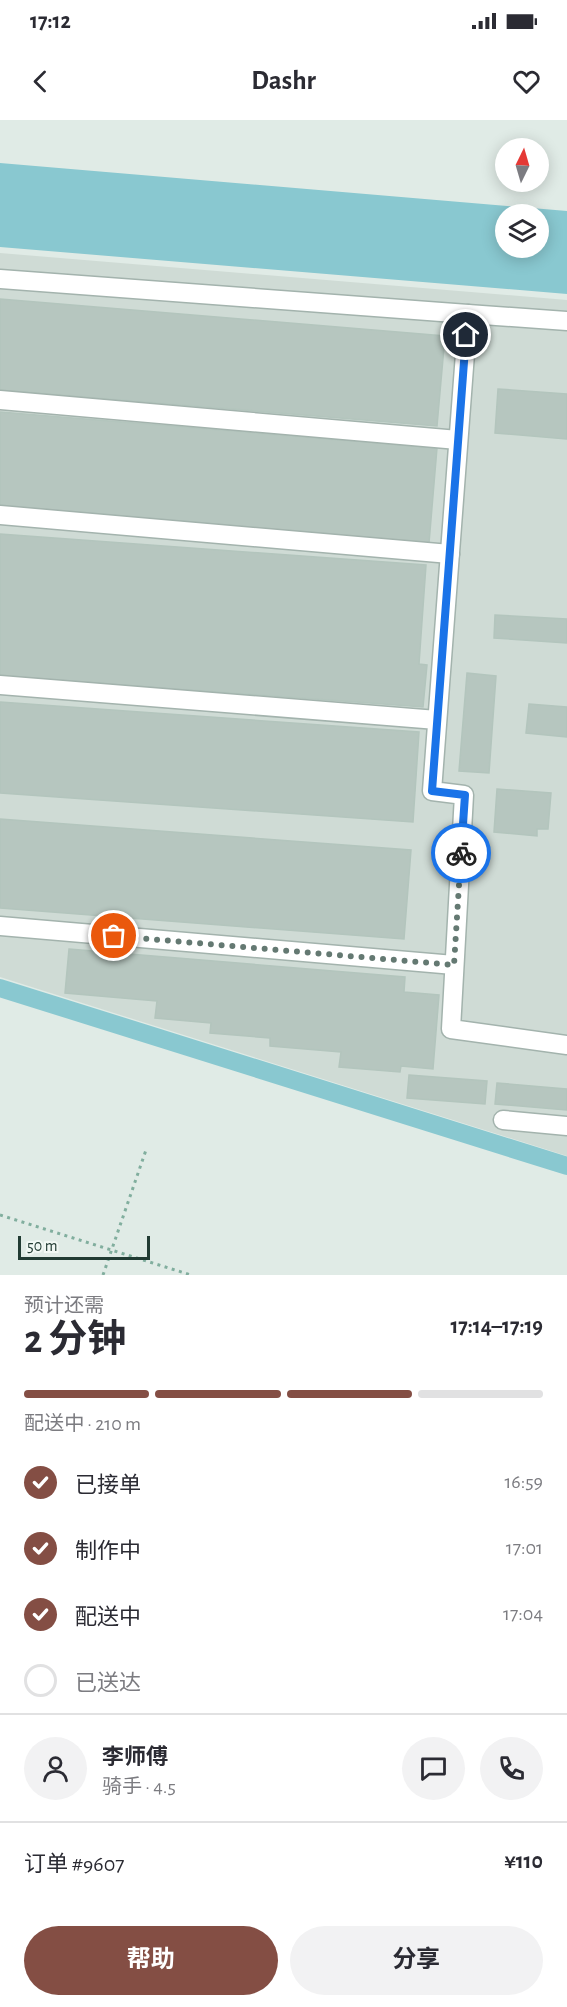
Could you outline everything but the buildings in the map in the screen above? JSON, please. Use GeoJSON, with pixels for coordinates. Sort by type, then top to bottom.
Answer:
{"type":"FeatureCollection","features":[{"type":"Feature","properties":{"kind":"lane"},"geometry":{"type":"LineString","coordinates":[[0,279],[567,321]]}},
{"type":"Feature","properties":{"kind":"lane"},"geometry":{"type":"LineString","coordinates":[[468,314],[432,791],[465,795],[451,1029],[567,1045]]}},
{"type":"Feature","properties":{"kind":"lane"},"geometry":{"type":"LineString","coordinates":[[0,400],[458,440]]}},
{"type":"Feature","properties":{"kind":"lane"},"geometry":{"type":"LineString","coordinates":[[0,515],[450,554]]}},
{"type":"Feature","properties":{"kind":"lane"},"geometry":{"type":"LineString","coordinates":[[0,685],[437,720]]}},
{"type":"Feature","properties":{"kind":"lane"},"geometry":{"type":"LineString","coordinates":[[0,926],[454,965]]}},
{"type":"Feature","properties":{"kind":"lane"},"geometry":{"type":"LineString","coordinates":[[503,1120],[567,1126]]}},
{"type":"Feature","properties":{"kind":"path"},"geometry":{"type":"LineString","coordinates":[[103,1275],[146,1150]]}},
{"type":"Feature","properties":{"kind":"path"},"geometry":{"type":"LineString","coordinates":[[0,1215],[191,1275]]}},
{"type":"Feature","properties":{"kind":"shaded area"},"geometry":{"type":"Polygon","coordinates":[[[0,253],[567,300],[567,1156],[0,977],[0,253]]]}},
{"type":"Feature","properties":{"kind":"water"},"geometry":{"type":"Polygon","coordinates":[[[0,163],[495,205],[495,258],[549,258],[549,209],[567,211],[567,294],[0,247],[0,163]]]}},
{"type":"Feature","properties":{"kind":"waterway"},"geometry":{"type":"LineString","coordinates":[[0,988],[567,1166]]}},
{"type":"Feature","properties":{"kind":"way so far"},"geometry":{"type":"LineString","coordinates":[[114,936],[454,965],[461,853]]}},
{"type":"Feature","properties":{"kind":"route"},"geometry":{"type":"LineString","coordinates":[[461,853],[465,795],[432,791],[466,335]]}}]}
